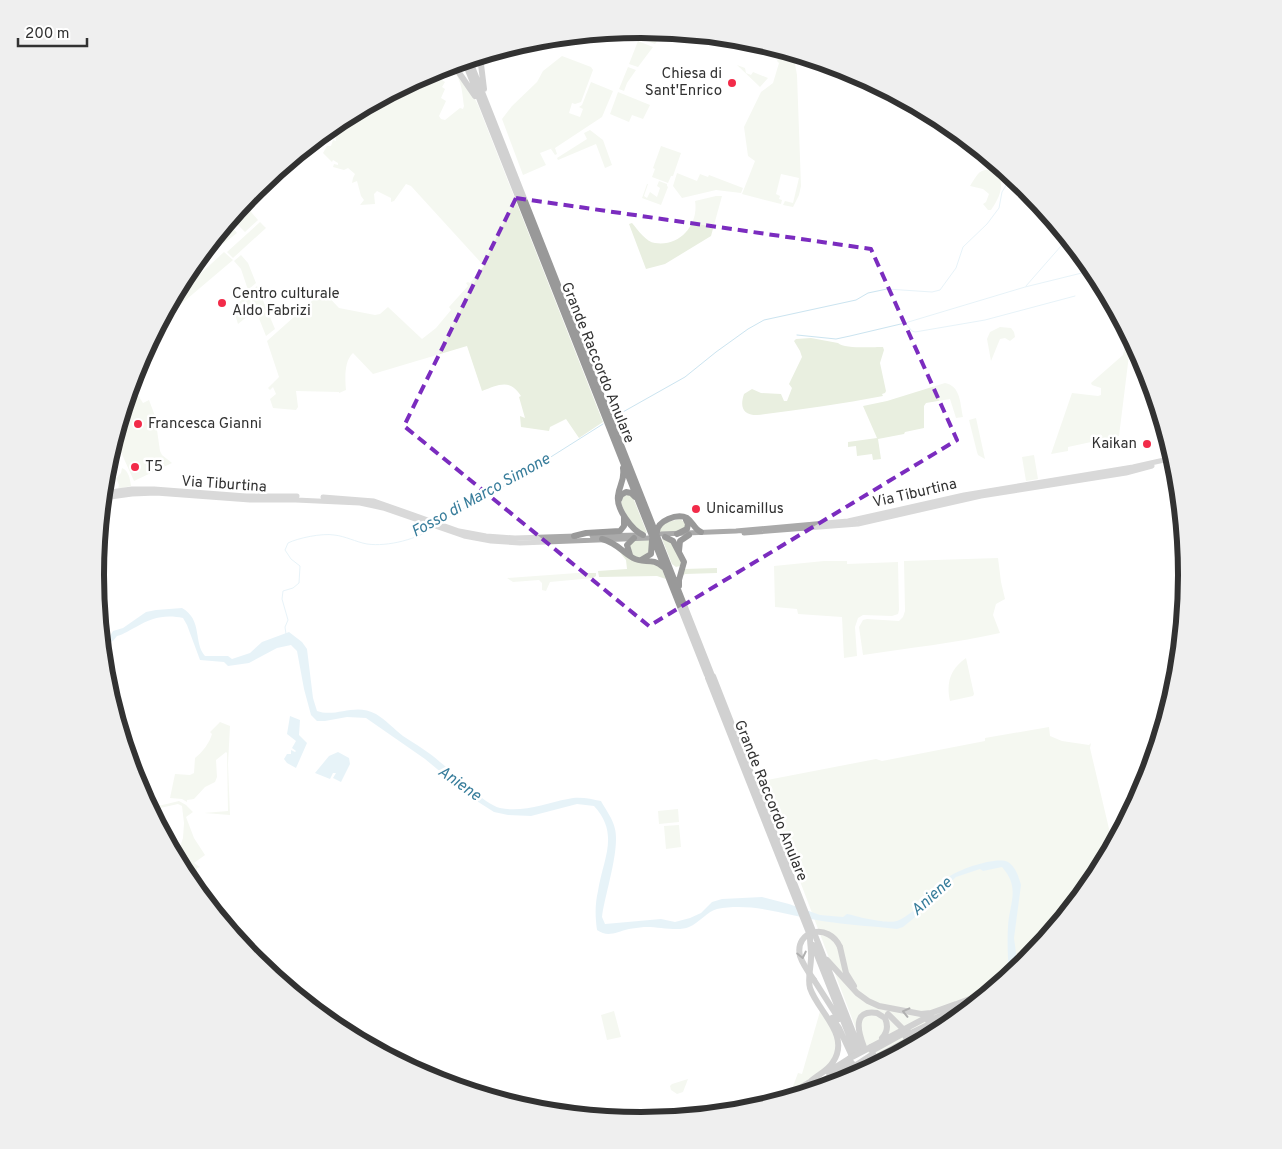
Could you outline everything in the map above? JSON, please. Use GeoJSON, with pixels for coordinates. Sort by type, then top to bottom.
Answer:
{"type":"FeatureCollection","features":[{"type":"Feature","properties":{"kind":"highway"},"geometry":{"type":"LineString","coordinates":[[481,62],[485,106]]}},
{"type":"Feature","properties":{"kind":"highway","name":"Grande Raccordo Anulare"},"geometry":{"type":"LineString","coordinates":[[471,65],[485,106],[607,415],[648,511],[662,537],[666,558],[710,676]]}},
{"type":"Feature","properties":{"kind":"highway","name":"Grande Raccordo Anulare"},"geometry":{"type":"LineString","coordinates":[[467,66],[485,106]]}},
{"type":"Feature","properties":{"kind":"highway"},"geometry":{"type":"LineString","coordinates":[[457,70],[485,106]]}},
{"type":"Feature","properties":{"kind":"highway","name":"Grande Raccordo Anulare"},"geometry":{"type":"LineString","coordinates":[[611,424],[648,536],[666,570],[710,676],[811,932],[848,1033],[863,1060]]}},
{"type":"Feature","properties":{"kind":"highway"},"geometry":{"type":"LineString","coordinates":[[623,462],[624,479],[618,498],[633,529],[648,536],[652,552],[646,558],[640,560]]}},
{"type":"Feature","properties":{"kind":"highway"},"geometry":{"type":"LineString","coordinates":[[573,536],[586,533],[620,532],[624,524],[620,497],[624,492],[631,493],[638,501]]}},
{"type":"Feature","properties":{"kind":"highway"},"geometry":{"type":"LineString","coordinates":[[648,511],[658,520],[683,517],[688,519],[696,530],[702,532]]}},
{"type":"Feature","properties":{"kind":"highway"},"geometry":{"type":"LineString","coordinates":[[676,534],[688,528],[688,522],[683,517]]}},
{"type":"Feature","properties":{"kind":"highway"},"geometry":{"type":"LineString","coordinates":[[665,520],[657,527],[662,537],[672,540],[684,562],[678,581],[682,598]]}},
{"type":"Feature","properties":{"kind":"highway"},"geometry":{"type":"LineString","coordinates":[[680,552],[680,541],[689,535]]}},
{"type":"Feature","properties":{"kind":"highway"},"geometry":{"type":"LineString","coordinates":[[630,556],[627,546],[629,541],[634,538]]}},
{"type":"Feature","properties":{"kind":"highway"},"geometry":{"type":"LineString","coordinates":[[602,539],[613,543],[630,556],[640,560],[655,561],[666,570]]}},
{"type":"Feature","properties":{"kind":"highway"},"geometry":{"type":"LineString","coordinates":[[666,558],[676,568],[681,567],[684,562]]}},
{"type":"Feature","properties":{"kind":"highway"},"geometry":{"type":"LineString","coordinates":[[811,932],[812,956],[809,983],[813,994],[863,1060]]}},
{"type":"Feature","properties":{"kind":"highway","name":"Grande Raccordo Anulare"},"geometry":{"type":"LineString","coordinates":[[811,932],[821,952],[863,1060]]}},
{"type":"Feature","properties":{"kind":"highway"},"geometry":{"type":"LineString","coordinates":[[848,1033],[843,1028],[800,956],[800,947],[809,934],[823,932],[834,937],[840,947],[846,973],[855,988],[889,1011],[903,1029],[908,1041]]}},
{"type":"Feature","properties":{"kind":"highway"},"geometry":{"type":"LineString","coordinates":[[821,952],[850,991],[866,1002],[889,1011],[924,1014],[956,1004]]}},
{"type":"Feature","properties":{"kind":"highway"},"geometry":{"type":"LineString","coordinates":[[863,1060],[915,1022],[971,998]]}},
{"type":"Feature","properties":{"kind":"highway"},"geometry":{"type":"LineString","coordinates":[[803,1086],[831,1066],[837,1050],[836,1034],[820,1004]]}},
{"type":"Feature","properties":{"kind":"highway"},"geometry":{"type":"LineString","coordinates":[[841,1073],[926,1022],[954,1011]]}},
{"type":"Feature","properties":{"kind":"highway"},"geometry":{"type":"LineString","coordinates":[[871,1012],[877,1013],[883,1016],[887,1025],[884,1036],[863,1060],[858,1024],[863,1016],[871,1012]]}},
{"type":"Feature","properties":{"kind":"highway"},"geometry":{"type":"LineString","coordinates":[[835,1075],[919,1029],[942,1019]]}},
{"type":"Feature","properties":{"kind":"highway"},"geometry":{"type":"LineString","coordinates":[[810,1082],[913,1038]]}},
{"type":"Feature","properties":{"kind":"main road","name":"Via Tiburtina"},"geometry":{"type":"LineString","coordinates":[[662,537],[676,534],[848,521],[984,492],[1119,472],[1166,461]]}},
{"type":"Feature","properties":{"kind":"main road","name":"Via Tiburtina"},"geometry":{"type":"LineString","coordinates":[[662,537],[767,532],[852,525],[958,501],[1086,479],[1098,480],[1116,477],[1119,472]]}},
{"type":"Feature","properties":{"kind":"main road","name":"Via Tiburtina"},"geometry":{"type":"LineString","coordinates":[[111,492],[154,489],[246,496],[374,501],[472,538],[507,543],[648,536]]}},
{"type":"Feature","properties":{"kind":"main road","name":"Via Tiburtina"},"geometry":{"type":"LineString","coordinates":[[110,497],[156,493],[250,500],[343,500],[373,505],[416,520],[434,524]]}},
{"type":"Feature","properties":{"kind":"main road","name":"Via Tiburtina"},"geometry":{"type":"LineString","coordinates":[[446,528],[472,534],[515,538],[573,536]]}},
{"type":"Feature","properties":{"kind":"main road"},"geometry":{"type":"LineString","coordinates":[[573,536],[648,536]]}},
{"type":"Feature","properties":{"kind":"highlighted area"},"geometry":{"type":"Polygon","coordinates":[[[516,198],[871,249],[957,440],[649,626],[404,426],[516,198]]]}},
{"type":"Feature","properties":{"kind":"green space"},"geometry":{"type":"Polygon","coordinates":[[[639,38],[659,39],[655,44],[639,38]]]}},
{"type":"Feature","properties":{"kind":"green space"},"geometry":{"type":"Polygon","coordinates":[[[638,41],[653,47],[638,67],[629,64],[638,41]]]}},
{"type":"Feature","properties":{"kind":"green space"},"geometry":{"type":"Polygon","coordinates":[[[562,56],[591,67],[593,70],[581,102],[572,103],[569,113],[580,117],[583,109],[579,107],[582,105],[591,82],[613,91],[602,117],[555,148],[557,154],[555,155],[551,149],[553,148],[540,153],[546,165],[523,175],[502,119],[512,106],[537,82],[543,71],[562,56]]]}},
{"type":"Feature","properties":{"kind":"green space"},"geometry":{"type":"Polygon","coordinates":[[[779,56],[794,60],[797,75],[801,186],[793,207],[783,205],[785,201],[793,203],[799,178],[781,174],[776,194],[782,200],[781,204],[742,194],[755,161],[748,156],[744,127],[761,92],[773,83],[779,63],[777,61],[779,56]]]}},
{"type":"Feature","properties":{"kind":"green space"},"geometry":{"type":"Polygon","coordinates":[[[737,65],[745,68],[746,73],[751,75],[753,72],[768,78],[760,87],[737,65]]]}},
{"type":"Feature","properties":{"kind":"green space"},"geometry":{"type":"Polygon","coordinates":[[[628,67],[636,70],[624,91],[619,89],[628,67]]]}},
{"type":"Feature","properties":{"kind":"green space"},"geometry":{"type":"Polygon","coordinates":[[[456,70],[478,105],[603,422],[579,438],[566,419],[550,427],[549,431],[521,427],[520,416],[525,418],[519,397],[521,396],[517,390],[503,384],[482,391],[467,346],[373,374],[353,353],[347,365],[345,376],[346,390],[339,393],[296,391],[298,407],[296,410],[273,408],[270,399],[276,394],[273,387],[270,390],[268,388],[279,377],[267,341],[323,291],[339,308],[375,315],[380,314],[388,307],[422,339],[436,328],[451,310],[449,307],[468,286],[466,283],[470,283],[484,266],[411,186],[406,184],[394,201],[391,202],[391,198],[377,191],[374,194],[375,204],[360,205],[364,200],[357,181],[352,183],[355,174],[348,168],[344,170],[333,167],[334,164],[338,165],[338,163],[333,160],[332,162],[323,153],[327,146],[331,146],[333,140],[336,141],[335,133],[343,128],[372,109],[439,76],[445,82],[442,87],[445,89],[441,98],[446,101],[439,116],[445,120],[460,108],[463,109],[464,106],[460,83],[453,71],[456,70]]]}},
{"type":"Feature","properties":{"kind":"green space"},"geometry":{"type":"Polygon","coordinates":[[[618,92],[650,105],[643,119],[632,115],[629,122],[610,114],[618,92]]]}},
{"type":"Feature","properties":{"kind":"green space"},"geometry":{"type":"Polygon","coordinates":[[[590,130],[603,140],[612,165],[605,168],[596,144],[558,160],[557,158],[587,139],[584,133],[590,130]]]}},
{"type":"Feature","properties":{"kind":"green space"},"geometry":{"type":"Polygon","coordinates":[[[661,146],[681,153],[673,176],[671,176],[668,183],[652,177],[655,169],[653,168],[661,146]]]}},
{"type":"Feature","properties":{"kind":"green space"},"geometry":{"type":"Polygon","coordinates":[[[992,170],[1000,176],[1001,188],[995,204],[991,210],[988,210],[983,204],[986,202],[989,194],[983,189],[970,186],[981,171],[992,170]]]}},
{"type":"Feature","properties":{"kind":"green space"},"geometry":{"type":"Polygon","coordinates":[[[677,173],[697,181],[700,174],[708,177],[709,175],[743,188],[741,193],[716,190],[682,198],[673,186],[677,173]]]}},
{"type":"Feature","properties":{"kind":"green space"},"geometry":{"type":"Polygon","coordinates":[[[659,181],[667,184],[668,187],[661,205],[642,198],[647,184],[644,196],[647,198],[650,192],[657,197],[660,188],[657,186],[659,181]]]}},
{"type":"Feature","properties":{"kind":"green space"},"geometry":{"type":"Polygon","coordinates":[[[722,196],[711,236],[665,264],[646,269],[629,224],[632,223],[642,235],[652,242],[664,243],[672,241],[680,238],[691,225],[694,218],[695,201],[722,196]]]}},
{"type":"Feature","properties":{"kind":"green space"},"geometry":{"type":"Polygon","coordinates":[[[248,208],[258,220],[245,232],[235,222],[248,208]]]}},
{"type":"Feature","properties":{"kind":"green space"},"geometry":{"type":"Polygon","coordinates":[[[260,222],[266,228],[233,258],[227,252],[260,222]]]}},
{"type":"Feature","properties":{"kind":"green space"},"geometry":{"type":"Polygon","coordinates":[[[232,227],[237,233],[223,244],[220,241],[232,227]]]}},
{"type":"Feature","properties":{"kind":"green space"},"geometry":{"type":"Polygon","coordinates":[[[224,252],[233,260],[174,310],[191,283],[224,252]]]}},
{"type":"Feature","properties":{"kind":"green space"},"geometry":{"type":"Polygon","coordinates":[[[241,255],[248,263],[256,283],[248,290],[241,269],[234,261],[241,255]]]}},
{"type":"Feature","properties":{"kind":"green space"},"geometry":{"type":"Polygon","coordinates":[[[257,286],[275,329],[266,336],[249,293],[257,286]]]}},
{"type":"Feature","properties":{"kind":"green space"},"geometry":{"type":"Polygon","coordinates":[[[248,294],[254,311],[238,324],[233,308],[248,294]]]}},
{"type":"Feature","properties":{"kind":"green space"},"geometry":{"type":"Polygon","coordinates":[[[1000,327],[1011,328],[1015,337],[1010,341],[1005,338],[1000,339],[991,361],[987,339],[990,332],[1000,327]]]}},
{"type":"Feature","properties":{"kind":"green space"},"geometry":{"type":"Polygon","coordinates":[[[811,338],[846,346],[883,347],[884,350],[880,363],[886,391],[882,394],[883,396],[757,415],[745,412],[742,406],[744,394],[752,389],[761,393],[781,394],[784,401],[787,401],[792,388],[789,384],[802,357],[794,341],[796,339],[811,338]]]}},
{"type":"Feature","properties":{"kind":"green space"},"geometry":{"type":"Polygon","coordinates":[[[1126,343],[1129,352],[1119,436],[1068,447],[1068,451],[1051,454],[1072,393],[1101,395],[1101,388],[1091,383],[1123,355],[1126,343]]]}},
{"type":"Feature","properties":{"kind":"green space"},"geometry":{"type":"Polygon","coordinates":[[[945,383],[957,392],[963,417],[956,418],[950,399],[926,403],[924,406],[924,428],[878,439],[881,459],[873,460],[872,454],[857,456],[856,446],[848,447],[848,442],[877,438],[863,406],[887,401],[945,383]]]}},
{"type":"Feature","properties":{"kind":"green space","name":"Francesca Gianni"},"geometry":{"type":"Polygon","coordinates":[[[136,392],[143,403],[149,400],[155,416],[160,451],[172,463],[134,481],[119,448],[136,392]]]}},
{"type":"Feature","properties":{"kind":"green space"},"geometry":{"type":"Polygon","coordinates":[[[976,418],[985,459],[978,455],[969,420],[976,418]]]}},
{"type":"Feature","properties":{"kind":"green space"},"geometry":{"type":"Polygon","coordinates":[[[1034,455],[1038,479],[1026,481],[1022,457],[1034,455]]]}},
{"type":"Feature","properties":{"kind":"green space"},"geometry":{"type":"Polygon","coordinates":[[[122,468],[128,473],[131,486],[118,489],[119,485],[116,478],[121,473],[122,468]]]}},
{"type":"Feature","properties":{"kind":"green space"},"geometry":{"type":"Polygon","coordinates":[[[624,494],[632,495],[647,533],[637,529],[630,522],[621,503],[624,494]]]}},
{"type":"Feature","properties":{"kind":"green space"},"geometry":{"type":"Polygon","coordinates":[[[680,519],[687,524],[683,531],[660,533],[659,528],[663,523],[680,519]]]}},
{"type":"Feature","properties":{"kind":"green space"},"geometry":{"type":"Polygon","coordinates":[[[662,539],[669,539],[682,560],[680,566],[676,567],[672,564],[662,539]]]}},
{"type":"Feature","properties":{"kind":"green space"},"geometry":{"type":"Polygon","coordinates":[[[634,540],[650,540],[651,550],[640,559],[632,556],[629,546],[634,540]]]}},
{"type":"Feature","properties":{"kind":"green space"},"geometry":{"type":"Polygon","coordinates":[[[615,546],[627,554],[661,567],[666,579],[657,576],[599,577],[598,571],[627,569],[626,560],[615,546]]]}},
{"type":"Feature","properties":{"kind":"green space"},"geometry":{"type":"Polygon","coordinates":[[[998,558],[1005,599],[996,604],[993,615],[1000,633],[949,643],[863,655],[859,627],[863,620],[899,621],[903,617],[905,611],[904,561],[998,558]]]}},
{"type":"Feature","properties":{"kind":"green space"},"geometry":{"type":"Polygon","coordinates":[[[824,561],[847,561],[847,564],[898,562],[898,614],[892,616],[863,615],[858,618],[855,627],[857,656],[844,658],[842,617],[798,614],[797,609],[775,607],[774,566],[824,561]]]}},
{"type":"Feature","properties":{"kind":"green space"},"geometry":{"type":"Polygon","coordinates":[[[717,568],[717,573],[685,574],[681,577],[684,569],[717,568]]]}},
{"type":"Feature","properties":{"kind":"green space"},"geometry":{"type":"Polygon","coordinates":[[[596,573],[596,576],[593,578],[550,582],[546,591],[542,590],[542,583],[539,580],[513,582],[507,578],[596,573]]]}},
{"type":"Feature","properties":{"kind":"green space"},"geometry":{"type":"Polygon","coordinates":[[[966,658],[974,694],[973,696],[950,701],[950,677],[956,667],[966,658]]]}},
{"type":"Feature","properties":{"kind":"green space"},"geometry":{"type":"Polygon","coordinates":[[[220,722],[230,726],[228,764],[230,815],[204,813],[228,811],[226,752],[216,760],[217,777],[215,782],[205,787],[194,799],[187,800],[187,802],[182,799],[170,798],[175,774],[190,775],[194,773],[195,758],[208,744],[212,734],[210,732],[220,722]]]}},
{"type":"Feature","properties":{"kind":"green space"},"geometry":{"type":"Polygon","coordinates":[[[1049,727],[1050,736],[1062,741],[1089,745],[1091,743],[1090,748],[1110,835],[1067,901],[1045,929],[1021,954],[968,1001],[909,1040],[871,1060],[857,1026],[856,1029],[762,781],[876,759],[882,761],[985,741],[985,738],[1049,727]]]}},
{"type":"Feature","properties":{"kind":"green space"},"geometry":{"type":"Polygon","coordinates":[[[179,801],[193,812],[186,817],[194,838],[205,855],[194,863],[200,867],[197,868],[197,875],[179,849],[183,838],[184,823],[182,806],[178,804],[157,809],[157,806],[179,801]]]}},
{"type":"Feature","properties":{"kind":"green space"},"geometry":{"type":"Polygon","coordinates":[[[678,809],[679,822],[659,824],[658,811],[678,809]]]}},
{"type":"Feature","properties":{"kind":"green space"},"geometry":{"type":"Polygon","coordinates":[[[679,825],[681,847],[666,849],[664,826],[679,825]]]}},
{"type":"Feature","properties":{"kind":"green space"},"geometry":{"type":"Polygon","coordinates":[[[821,1008],[836,1040],[836,1049],[829,1064],[823,1070],[792,1089],[798,1073],[802,1074],[821,1008]]]}},
{"type":"Feature","properties":{"kind":"green space"},"geometry":{"type":"Polygon","coordinates":[[[614,1011],[621,1037],[607,1040],[601,1015],[614,1011]]]}},
{"type":"Feature","properties":{"kind":"green space"},"geometry":{"type":"Polygon","coordinates":[[[688,1079],[683,1092],[677,1094],[671,1090],[670,1086],[672,1084],[688,1079]]]}},
{"type":"Feature","properties":{"kind":"water","name":"Aniene"},"geometry":{"type":"Polygon","coordinates":[[[182,608],[189,613],[195,625],[201,650],[205,656],[228,656],[232,659],[250,653],[262,642],[289,632],[302,642],[307,649],[313,698],[317,711],[331,713],[361,709],[376,714],[493,805],[500,808],[517,809],[572,798],[601,801],[613,822],[616,838],[614,860],[602,917],[605,924],[661,919],[675,922],[701,913],[712,902],[722,899],[762,897],[820,915],[843,917],[847,914],[893,922],[912,912],[943,881],[955,873],[987,862],[1003,861],[1008,862],[1013,867],[1021,885],[1014,938],[1017,958],[1009,965],[1008,933],[1013,889],[1008,875],[1002,867],[983,871],[980,869],[956,877],[914,918],[903,927],[897,929],[831,922],[756,908],[730,907],[714,910],[693,925],[684,928],[644,927],[605,934],[597,930],[596,905],[608,847],[608,837],[602,816],[594,806],[577,804],[531,816],[494,812],[472,798],[425,759],[366,718],[347,717],[317,721],[311,715],[297,651],[291,645],[277,648],[249,663],[228,666],[224,662],[200,660],[183,618],[170,616],[147,621],[117,636],[109,643],[108,637],[113,631],[123,628],[146,612],[182,608]]]}},
{"type":"Feature","properties":{"kind":"water"},"geometry":{"type":"Polygon","coordinates":[[[290,716],[300,720],[299,735],[307,743],[296,768],[284,759],[287,754],[291,754],[291,750],[296,751],[292,748],[296,741],[287,734],[290,716]]]}},
{"type":"Feature","properties":{"kind":"water"},"geometry":{"type":"Polygon","coordinates":[[[338,752],[349,758],[350,764],[341,782],[333,778],[336,773],[333,773],[330,779],[315,773],[329,756],[338,752]]]}},
{"type":"Feature","properties":{"kind":"waterway","name":"Fosso di Marco Simone"},"geometry":{"type":"LineString","coordinates":[[614,417],[685,377],[716,352],[764,320],[856,300],[868,293],[887,289],[932,292],[940,290],[956,268],[963,247],[987,224],[999,208],[1002,192],[1008,183]]}},
{"type":"Feature","properties":{"kind":"waterway"},"geometry":{"type":"LineString","coordinates":[[1026,286],[1063,243]]}},
{"type":"Feature","properties":{"kind":"waterway"},"geometry":{"type":"LineString","coordinates":[[797,335],[836,339],[850,336],[905,323],[1025,287],[1084,272]]}},
{"type":"Feature","properties":{"kind":"waterway"},"geometry":{"type":"LineString","coordinates":[[906,324],[915,332],[985,320],[1075,296]]}},
{"type":"Feature","properties":{"kind":"waterway","name":"Fosso di Marco Simone"},"geometry":{"type":"LineString","coordinates":[[442,522],[485,495],[508,484],[603,424]]}},
{"type":"Feature","properties":{"kind":"waterway","name":"Fosso di Marco Simone"},"geometry":{"type":"LineString","coordinates":[[286,634],[285,627],[288,620],[282,599],[283,591],[293,588],[299,583],[300,566],[291,559],[285,550],[288,543],[310,536],[329,535],[375,545],[412,538],[435,527]]}},
{"type":"Feature","properties":{"kind":"place","name":"Chiesa di Sant'Enrico"},"geometry":{"type":"Point","coordinates":[732,83]}},
{"type":"Feature","properties":{"kind":"place","name":"Centro culturale Aldo Fabrizi"},"geometry":{"type":"Point","coordinates":[222,303]}},
{"type":"Feature","properties":{"kind":"place","name":"Francesca Gianni"},"geometry":{"type":"Point","coordinates":[138,424]}},
{"type":"Feature","properties":{"kind":"place","name":"Kaikan"},"geometry":{"type":"Point","coordinates":[1147,444]}},
{"type":"Feature","properties":{"kind":"place","name":"T5"},"geometry":{"type":"Point","coordinates":[135,467]}},
{"type":"Feature","properties":{"kind":"place","name":"Unicamillus"},"geometry":{"type":"Point","coordinates":[696,509]}}]}
